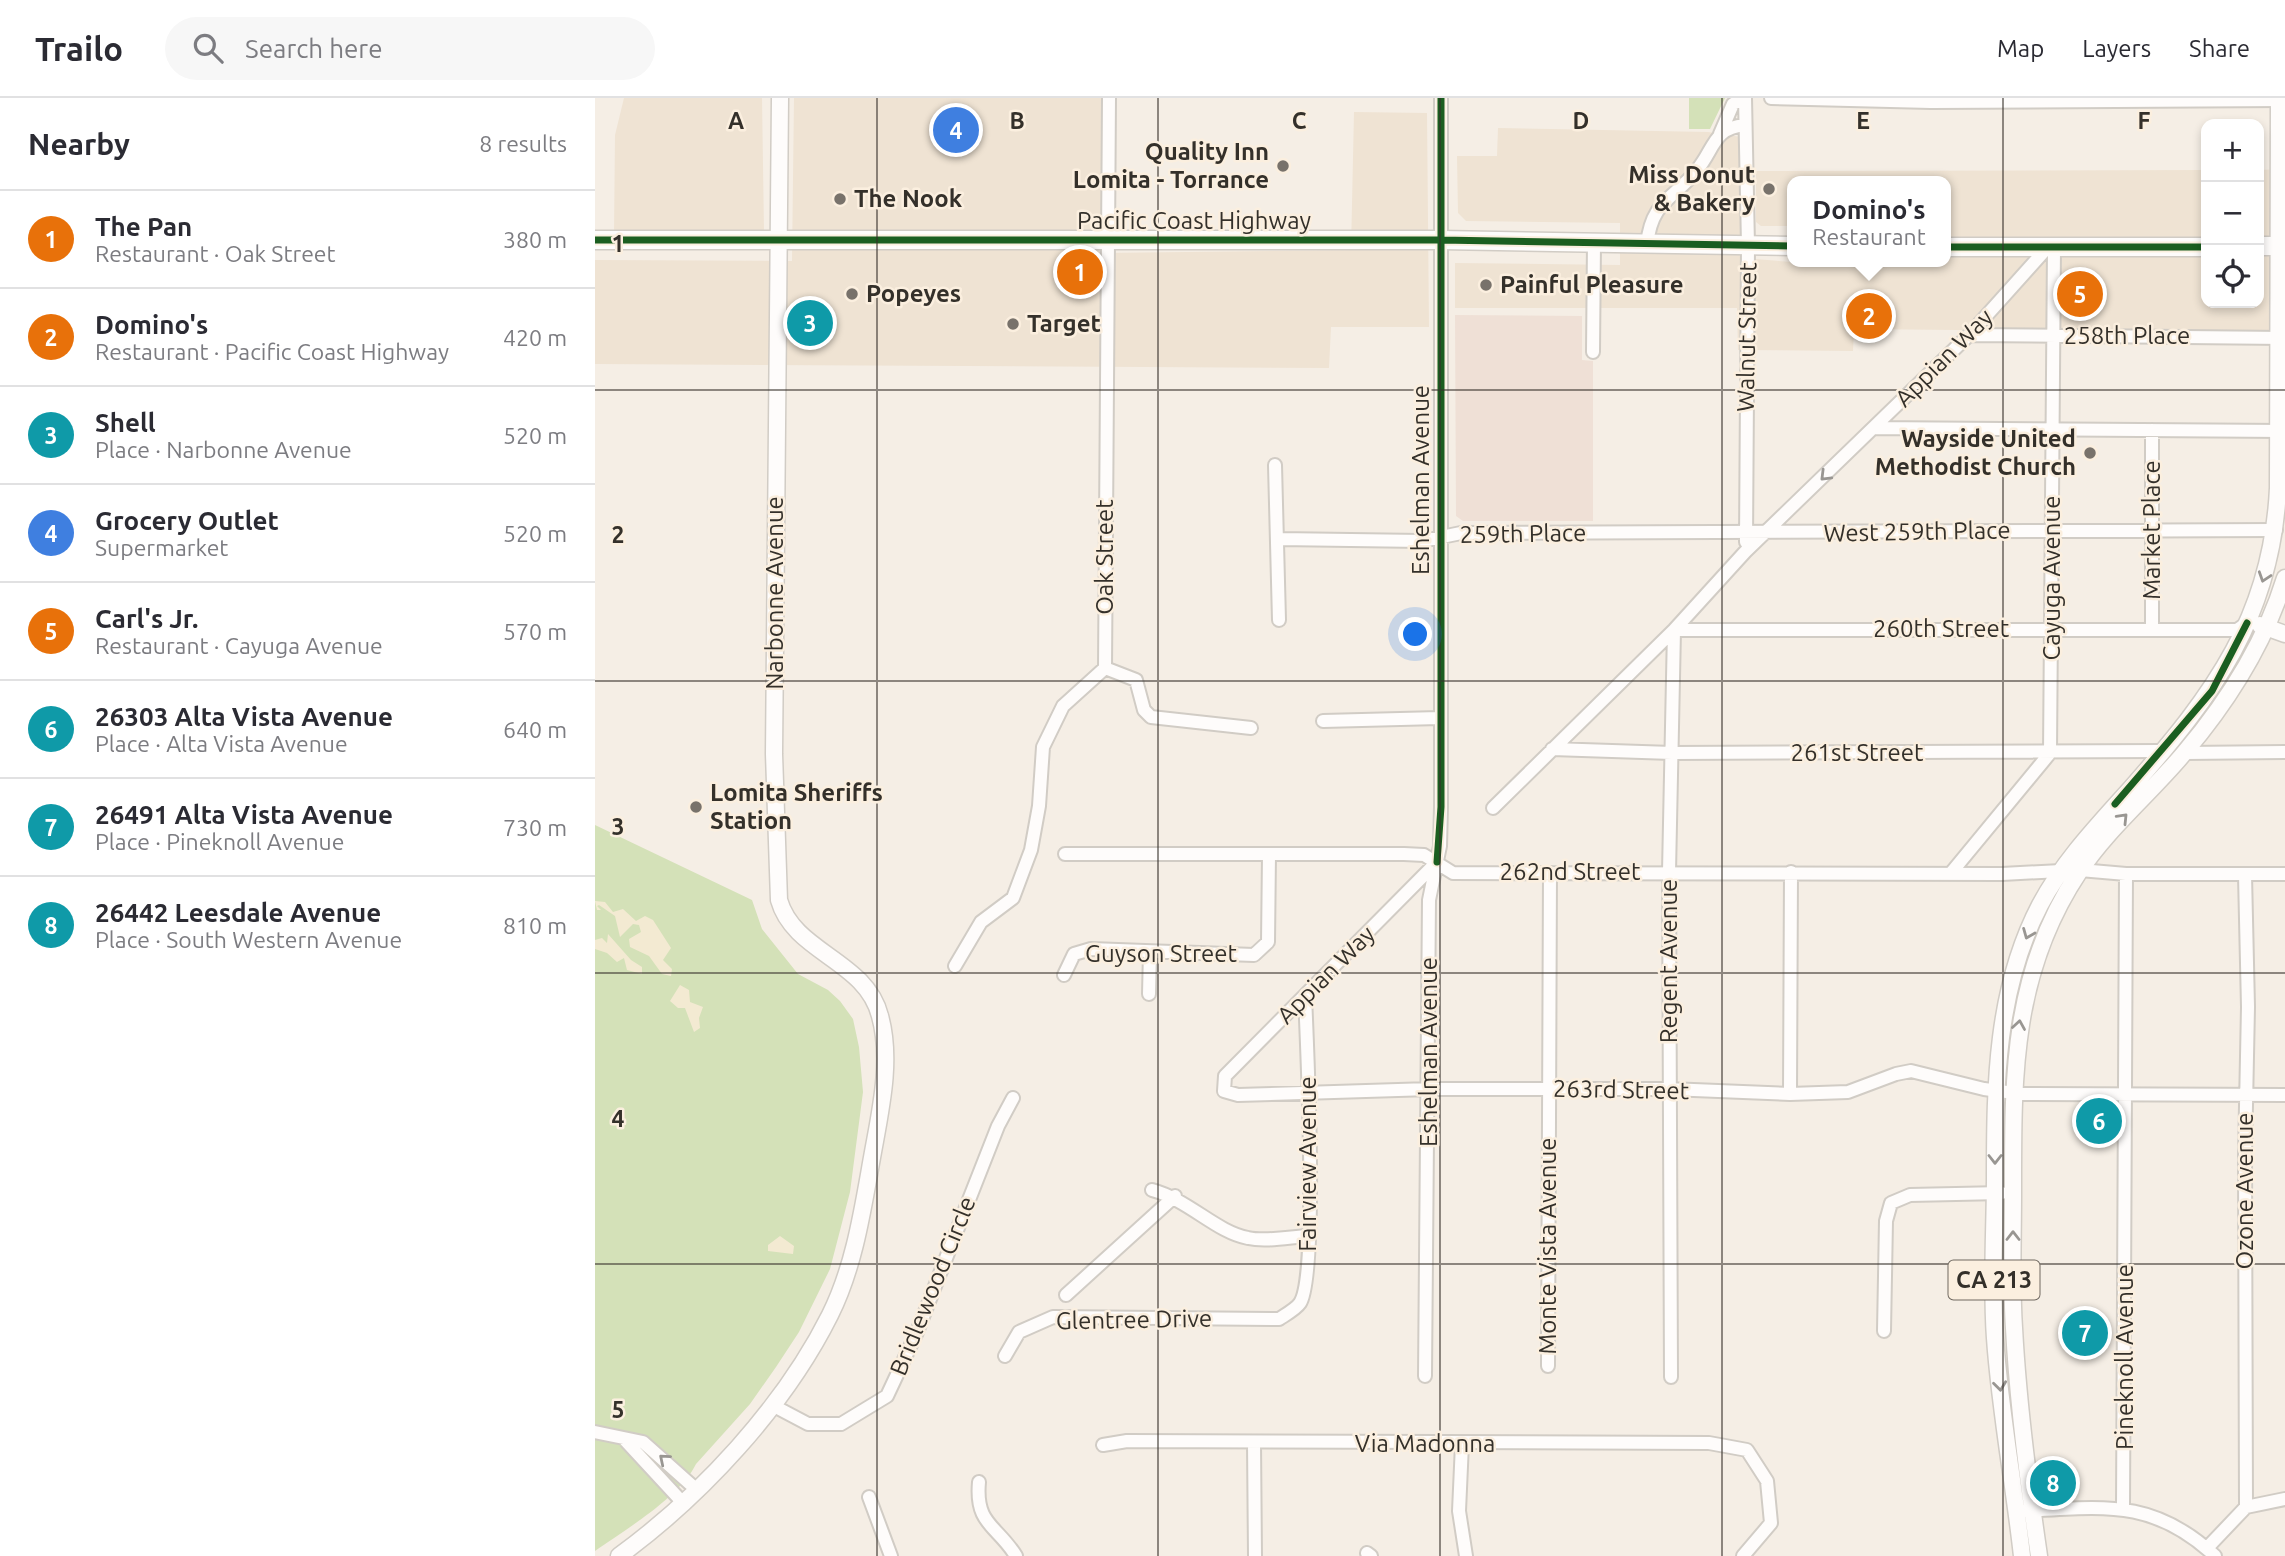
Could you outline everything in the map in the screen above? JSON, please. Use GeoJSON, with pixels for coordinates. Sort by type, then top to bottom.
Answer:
{"type":"FeatureCollection","features":[{"type":"Feature","properties":{"kind":"highway","name":"Pacific Coast Highway"},"geometry":{"type":"LineString","coordinates":[[595,240],[1441,240],[1787,246]]}},
{"type":"Feature","properties":{"kind":"highway"},"geometry":{"type":"LineString","coordinates":[[1951,247],[2201,247]]}},
{"type":"Feature","properties":{"kind":"main road","name":"Narbonne Avenue"},"geometry":{"type":"LineString","coordinates":[[619,1556],[698,1491],[772,1405],[829,1316],[859,1228],[880,1112],[886,1045],[880,1013],[861,980],[793,929],[784,916],[779,900],[774,754],[780,98]]}},
{"type":"Feature","properties":{"kind":"main road","name":"CA 213"},"geometry":{"type":"LineString","coordinates":[[2022,1556],[1994,1337],[1996,1090],[2003,1016],[2034,918],[2059,873],[2084,838],[2212,691],[2247,623],[2276,530],[2281,431],[2281,100]]}},
{"type":"Feature","properties":{"kind":"main road","name":"CA 213"},"geometry":{"type":"LineString","coordinates":[[2039,1556],[2014,1325],[2016,1049],[2030,979],[2057,909],[2080,870],[2114,827],[2185,753],[2239,679],[2269,627],[2285,578]]}},
{"type":"Feature","properties":{"kind":"main road"},"geometry":{"type":"LineString","coordinates":[[2247,623],[2269,627],[2285,634]]}},
{"type":"Feature","properties":{"kind":"street","name":"Oak Street"},"geometry":{"type":"LineString","coordinates":[[1105,668],[1109,98]]}},
{"type":"Feature","properties":{"kind":"street","name":"Eshelman Avenue"},"geometry":{"type":"LineString","coordinates":[[1425,1376],[1430,1089],[1429,900],[1437,862],[1441,807],[1441,98]]}},
{"type":"Feature","properties":{"kind":"street","name":"Walnut Street"},"geometry":{"type":"LineString","coordinates":[[1744,98],[1748,245],[1745,382],[1747,534]]}},
{"type":"Feature","properties":{"kind":"street"},"geometry":{"type":"LineString","coordinates":[[1647,244],[1649,227],[1656,210],[1696,171],[1720,134],[1733,104],[1744,98]]}},
{"type":"Feature","properties":{"kind":"street"},"geometry":{"type":"LineString","coordinates":[[1771,98],[1931,102],[2281,100]]}},
{"type":"Feature","properties":{"kind":"street"},"geometry":{"type":"LineString","coordinates":[[1720,134],[1728,127],[1745,125]]}},
{"type":"Feature","properties":{"kind":"street"},"geometry":{"type":"LineString","coordinates":[[1593,352],[1594,243]]}},
{"type":"Feature","properties":{"kind":"street","name":"Appian Way"},"geometry":{"type":"LineString","coordinates":[[1493,808],[1674,630],[1745,552],[1768,533],[1969,335],[2050,248]]}},
{"type":"Feature","properties":{"kind":"street","name":"Cayuga Avenue"},"geometry":{"type":"LineString","coordinates":[[2050,248],[2053,336],[2050,753]]}},
{"type":"Feature","properties":{"kind":"street","name":"258th Place"},"geometry":{"type":"LineString","coordinates":[[1969,335],[2282,338]]}},
{"type":"Feature","properties":{"kind":"street"},"geometry":{"type":"LineString","coordinates":[[1873,428],[2281,431]]}},
{"type":"Feature","properties":{"kind":"street","name":"Market Place"},"geometry":{"type":"LineString","coordinates":[[2152,430],[2152,630]]}},
{"type":"Feature","properties":{"kind":"street"},"geometry":{"type":"LineString","coordinates":[[1275,465],[1279,620]]}},
{"type":"Feature","properties":{"kind":"street","name":"West 259th Place"},"geometry":{"type":"LineString","coordinates":[[1768,533],[2276,530]]}},
{"type":"Feature","properties":{"kind":"street","name":"259th Place"},"geometry":{"type":"LineString","coordinates":[[1279,539],[1422,541],[1461,533],[1768,533]]}},
{"type":"Feature","properties":{"kind":"street"},"geometry":{"type":"LineString","coordinates":[[1745,552],[1747,534]]}},
{"type":"Feature","properties":{"kind":"street","name":"260th Street"},"geometry":{"type":"LineString","coordinates":[[1674,630],[2237,630],[2247,623]]}},
{"type":"Feature","properties":{"kind":"street","name":"Regent Avenue"},"geometry":{"type":"LineString","coordinates":[[1671,1377],[1669,872],[1674,630]]}},
{"type":"Feature","properties":{"kind":"street"},"geometry":{"type":"LineString","coordinates":[[955,966],[981,922],[1013,898],[1031,850],[1043,747],[1063,706],[1105,668],[1136,680],[1144,709],[1151,716],[1251,728]]}},
{"type":"Feature","properties":{"kind":"street"},"geometry":{"type":"LineString","coordinates":[[1323,721],[1439,718]]}},
{"type":"Feature","properties":{"kind":"street","name":"261st Street"},"geometry":{"type":"LineString","coordinates":[[1552,749],[1671,752],[2162,751]]}},
{"type":"Feature","properties":{"kind":"street"},"geometry":{"type":"LineString","coordinates":[[2185,753],[2285,752]]}},
{"type":"Feature","properties":{"kind":"street"},"geometry":{"type":"LineString","coordinates":[[1951,873],[2050,753]]}},
{"type":"Feature","properties":{"kind":"street","name":"262nd Street"},"geometry":{"type":"LineString","coordinates":[[1065,854],[1404,854],[1424,855],[1453,873],[2059,873],[2080,870],[2126,874],[2285,874]]}},
{"type":"Feature","properties":{"kind":"street","name":"Guyson Street"},"geometry":{"type":"LineString","coordinates":[[1064,975],[1071,957],[1082,950],[1254,955],[1268,942],[1269,855]]}},
{"type":"Feature","properties":{"kind":"street","name":"Appian Way"},"geometry":{"type":"LineString","coordinates":[[1224,1091],[1225,1076],[1437,862]]}},
{"type":"Feature","properties":{"kind":"street"},"geometry":{"type":"LineString","coordinates":[[1790,1094],[1791,872]]}},
{"type":"Feature","properties":{"kind":"street","name":"Monte Vista Avenue"},"geometry":{"type":"LineString","coordinates":[[1548,1366],[1550,873]]}},
{"type":"Feature","properties":{"kind":"street","name":"Pineknoll Avenue"},"geometry":{"type":"LineString","coordinates":[[2123,1509],[2126,874]]}},
{"type":"Feature","properties":{"kind":"street","name":"Ozone Avenue"},"geometry":{"type":"LineString","coordinates":[[2245,875],[2248,1007],[2246,1507]]}},
{"type":"Feature","properties":{"kind":"street"},"geometry":{"type":"LineString","coordinates":[[1149,994],[1150,952]]}},
{"type":"Feature","properties":{"kind":"street","name":"Fairview Avenue"},"geometry":{"type":"LineString","coordinates":[[1279,1319],[1300,1304],[1307,1279],[1309,1094],[1305,996]]}},
{"type":"Feature","properties":{"kind":"street","name":"263rd Street"},"geometry":{"type":"LineString","coordinates":[[1224,1091],[1238,1095],[1430,1089],[1669,1089],[1790,1094],[1848,1092],[1911,1071],[2014,1093],[2285,1095]]}},
{"type":"Feature","properties":{"kind":"street","name":"Bridlewood Circle"},"geometry":{"type":"LineString","coordinates":[[772,1405],[808,1424],[841,1424],[887,1396],[917,1332],[997,1126],[1013,1098]]}},
{"type":"Feature","properties":{"kind":"street"},"geometry":{"type":"LineString","coordinates":[[1152,1190],[1175,1196],[1231,1232],[1249,1239],[1308,1236]]}},
{"type":"Feature","properties":{"kind":"street"},"geometry":{"type":"LineString","coordinates":[[1884,1331],[1886,1221],[1891,1203],[1910,1195],[2013,1192]]}},
{"type":"Feature","properties":{"kind":"street"},"geometry":{"type":"LineString","coordinates":[[1066,1296],[1175,1196]]}},
{"type":"Feature","properties":{"kind":"street","name":"Glentree Drive"},"geometry":{"type":"LineString","coordinates":[[1005,1356],[1019,1332],[1053,1317],[1279,1319]]}},
{"type":"Feature","properties":{"kind":"street"},"geometry":{"type":"LineString","coordinates":[[600,1432],[643,1442],[698,1491]]}},
{"type":"Feature","properties":{"kind":"street"},"geometry":{"type":"LineString","coordinates":[[623,1438],[684,1504]]}},
{"type":"Feature","properties":{"kind":"street","name":"Via Madonna"},"geometry":{"type":"LineString","coordinates":[[1103,1445],[1126,1441],[1709,1443],[1747,1450],[1767,1481],[1771,1523],[1743,1556]]}},
{"type":"Feature","properties":{"kind":"street"},"geometry":{"type":"LineString","coordinates":[[1254,1443],[1255,1556]]}},
{"type":"Feature","properties":{"kind":"street"},"geometry":{"type":"LineString","coordinates":[[1462,1444],[1458,1511],[1466,1556]]}},
{"type":"Feature","properties":{"kind":"street"},"geometry":{"type":"LineString","coordinates":[[979,1482],[977,1501],[985,1520],[1016,1556]]}},
{"type":"Feature","properties":{"kind":"street"},"geometry":{"type":"LineString","coordinates":[[869,1497],[891,1556]]}},
{"type":"Feature","properties":{"kind":"street"},"geometry":{"type":"LineString","coordinates":[[2017,1511],[2136,1510],[2178,1527],[2211,1552],[2246,1507],[2285,1499]]}},
{"type":"Feature","properties":{"kind":"shaded area"},"geometry":{"type":"Polygon","coordinates":[[[624,98],[762,98],[764,232],[614,233],[615,135],[624,98]]]}},
{"type":"Feature","properties":{"kind":"shaded area"},"geometry":{"type":"Polygon","coordinates":[[[794,98],[1104,98],[1102,253],[1351,250],[1354,112],[1427,113],[1429,327],[1331,327],[1329,368],[595,364],[595,260],[792,261],[794,98]]]}},
{"type":"Feature","properties":{"kind":"shaded area"},"geometry":{"type":"Polygon","coordinates":[[[1498,128],[1708,132],[1741,137],[1742,258],[1787,262],[1787,267],[1951,267],[1951,176],[1787,176],[1787,226],[1761,226],[1756,222],[1756,171],[2201,170],[2201,308],[2264,308],[2264,170],[2285,169],[2285,333],[1854,329],[1853,351],[1738,350],[1737,308],[1455,308],[1455,263],[1620,265],[1620,223],[1466,221],[1458,213],[1457,156],[1497,156],[1498,128]]]}},
{"type":"Feature","properties":{"kind":"shaded area"},"geometry":{"type":"Polygon","coordinates":[[[1455,315],[1582,316],[1582,360],[1593,361],[1593,521],[1463,521],[1456,516],[1455,315]]]}},
{"type":"Feature","properties":{"kind":"green space"},"geometry":{"type":"Polygon","coordinates":[[[1689,98],[1725,98],[1710,129],[1689,129],[1689,98]]]}},
{"type":"Feature","properties":{"kind":"green space"},"geometry":{"type":"Polygon","coordinates":[[[595,825],[752,900],[762,929],[798,974],[828,990],[853,1019],[859,1047],[863,1092],[850,1192],[830,1269],[799,1332],[750,1404],[696,1464],[678,1489],[651,1512],[595,1551],[595,825]]]}},
{"type":"Feature","properties":{"kind":"sand"},"geometry":{"type":"Polygon","coordinates":[[[595,901],[605,902],[613,912],[623,909],[636,921],[645,916],[653,920],[671,948],[663,960],[672,969],[671,976],[662,974],[649,956],[630,947],[629,939],[641,932],[639,925],[633,924],[620,937],[615,916],[599,905],[597,906],[601,910],[597,910],[595,901]]]}},
{"type":"Feature","properties":{"kind":"sand"},"geometry":{"type":"Polygon","coordinates":[[[608,934],[631,960],[642,967],[642,974],[627,970],[624,958],[617,962],[607,953],[595,949],[595,940],[602,938],[607,943],[608,934]]]}},
{"type":"Feature","properties":{"kind":"sand"},"geometry":{"type":"Polygon","coordinates":[[[680,985],[689,990],[690,1002],[703,1007],[699,1018],[700,1028],[694,1032],[685,1008],[678,1008],[670,1001],[680,985]]]}},
{"type":"Feature","properties":{"kind":"sand"},"geometry":{"type":"Polygon","coordinates":[[[780,1236],[794,1246],[793,1254],[768,1251],[768,1245],[780,1236]]]}},
{"type":"Feature","properties":{"kind":"cycle path"},"geometry":{"type":"LineString","coordinates":[[1437,862],[1441,807],[1441,98]]}},
{"type":"Feature","properties":{"kind":"cycle path"},"geometry":{"type":"LineString","coordinates":[[595,240],[1441,240],[1787,246]]}},
{"type":"Feature","properties":{"kind":"cycle path"},"geometry":{"type":"LineString","coordinates":[[1951,247],[2201,247]]}},
{"type":"Feature","properties":{"kind":"cycle path"},"geometry":{"type":"LineString","coordinates":[[2115,804],[2212,691],[2247,623]]}},
{"type":"Feature","properties":{"kind":"place","name":"Grocery Outlet"},"geometry":{"type":"Point","coordinates":[956,130]}},
{"type":"Feature","properties":{"kind":"place","name":"Quality Inn Lomita - Torrance"},"geometry":{"type":"Point","coordinates":[1283,166]}},
{"type":"Feature","properties":{"kind":"place","name":"Miss Donut & Bakery"},"geometry":{"type":"Point","coordinates":[1769,189]}},
{"type":"Feature","properties":{"kind":"place","name":"The Nook"},"geometry":{"type":"Point","coordinates":[840,199]}},
{"type":"Feature","properties":{"kind":"place","name":"The Pan"},"geometry":{"type":"Point","coordinates":[1080,272]}},
{"type":"Feature","properties":{"kind":"place","name":"Painful Pleasure"},"geometry":{"type":"Point","coordinates":[1486,285]}},
{"type":"Feature","properties":{"kind":"place","name":"Popeyes"},"geometry":{"type":"Point","coordinates":[852,294]}},
{"type":"Feature","properties":{"kind":"place","name":"Carl's Jr."},"geometry":{"type":"Point","coordinates":[2080,294]}},
{"type":"Feature","properties":{"kind":"place","name":"Domino's"},"geometry":{"type":"Point","coordinates":[1869,316]}},
{"type":"Feature","properties":{"kind":"place","name":"Shell"},"geometry":{"type":"Point","coordinates":[810,323]}},
{"type":"Feature","properties":{"kind":"place","name":"Target"},"geometry":{"type":"Point","coordinates":[1013,324]}},
{"type":"Feature","properties":{"kind":"place","name":"Wayside United Methodist Church"},"geometry":{"type":"Point","coordinates":[2090,453]}},
{"type":"Feature","properties":{"kind":"place","name":"Lomita Sheriffs Station"},"geometry":{"type":"Point","coordinates":[696,807]}},
{"type":"Feature","properties":{"kind":"place","name":"26303 Alta Vista Avenue"},"geometry":{"type":"Point","coordinates":[2099,1121]}},
{"type":"Feature","properties":{"kind":"place","name":"26491 Alta Vista Avenue"},"geometry":{"type":"Point","coordinates":[2085,1333]}},
{"type":"Feature","properties":{"kind":"place","name":"26442 Leesdale Avenue"},"geometry":{"type":"Point","coordinates":[2053,1483]}}]}
